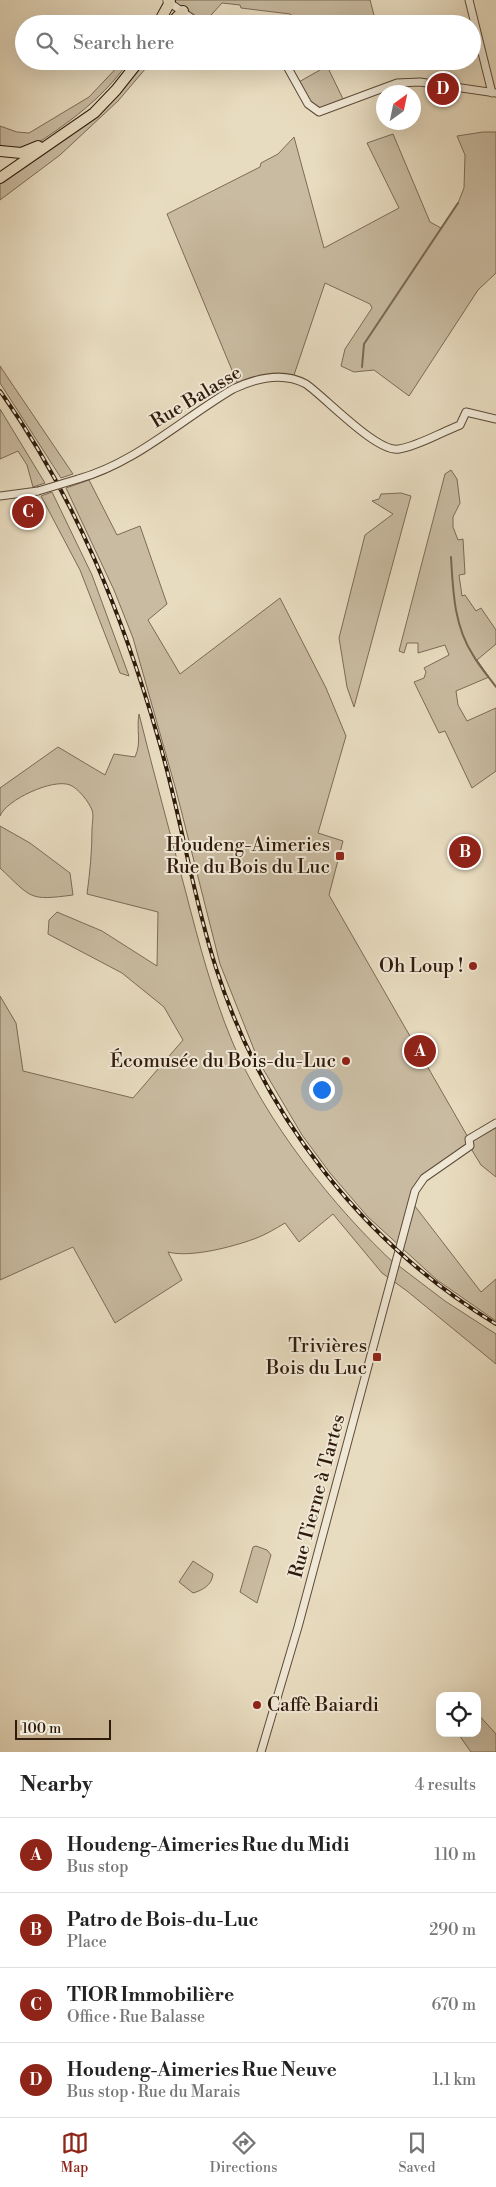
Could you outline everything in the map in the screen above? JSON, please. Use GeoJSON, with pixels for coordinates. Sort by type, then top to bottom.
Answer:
{"type":"FeatureCollection","features":[{"type":"Feature","properties":{"kind":"highway"},"geometry":{"type":"LineString","coordinates":[[162,15],[168,1]]}},
{"type":"Feature","properties":{"kind":"highway"},"geometry":{"type":"LineString","coordinates":[[179,15],[183,11]]}},
{"type":"Feature","properties":{"kind":"highway"},"geometry":{"type":"LineString","coordinates":[[0,151],[21,153],[34,148],[91,108],[113,87],[125,70]]}},
{"type":"Feature","properties":{"kind":"highway"},"geometry":{"type":"LineString","coordinates":[[0,178],[94,112],[116,90],[132,70]]}},
{"type":"Feature","properties":{"kind":"street"},"geometry":{"type":"LineString","coordinates":[[469,0],[473,15]]}},
{"type":"Feature","properties":{"kind":"street"},"geometry":{"type":"LineString","coordinates":[[168,1],[188,15]]}},
{"type":"Feature","properties":{"kind":"street"},"geometry":{"type":"LineString","coordinates":[[289,70],[308,104],[319,112],[397,83],[420,82],[494,93],[481,45]]}},
{"type":"Feature","properties":{"kind":"street","name":"Rue Balasse"},"geometry":{"type":"LineString","coordinates":[[0,496],[38,491],[102,472],[122,462],[233,389],[251,381],[273,377],[293,378],[306,384],[374,441],[390,449],[409,446],[460,425],[466,412],[496,418]]}},
{"type":"Feature","properties":{"kind":"street","name":"Rue Tierne à Tartes"},"geometry":{"type":"LineString","coordinates":[[261,1752],[304,1609],[411,1201],[418,1183],[470,1146],[469,1140],[496,1123]]}},
{"type":"Feature","properties":{"kind":"shaded area"},"geometry":{"type":"Polygon","coordinates":[[[166,0],[370,0],[374,15],[291,15],[241,8],[240,5],[222,3],[211,15],[189,15],[166,0]]]}},
{"type":"Feature","properties":{"kind":"shaded area"},"geometry":{"type":"Polygon","coordinates":[[[114,70],[122,70],[87,107],[41,141],[23,148],[0,145],[0,126],[17,132],[29,133],[89,97],[114,70]]]}},
{"type":"Feature","properties":{"kind":"shaded area"},"geometry":{"type":"Polygon","coordinates":[[[135,70],[144,70],[118,101],[60,155],[0,200],[0,182],[88,120],[135,70]]]}},
{"type":"Feature","properties":{"kind":"shaded area"},"geometry":{"type":"Polygon","coordinates":[[[320,70],[329,70],[345,103],[315,111],[297,83],[320,70]]]}},
{"type":"Feature","properties":{"kind":"shaded area"},"geometry":{"type":"Polygon","coordinates":[[[496,132],[496,273],[478,290],[409,396],[374,370],[354,372],[341,366],[345,349],[372,308],[370,304],[325,283],[293,378],[285,377],[239,387],[167,214],[260,167],[261,163],[278,154],[294,137],[324,248],[399,208],[367,143],[393,134],[430,222],[441,228],[458,203],[464,188],[465,155],[457,136],[496,132]]]}},
{"type":"Feature","properties":{"kind":"shaded area"},"geometry":{"type":"Polygon","coordinates":[[[0,366],[73,474],[61,478],[0,383],[0,366]]]}},
{"type":"Feature","properties":{"kind":"shaded area"},"geometry":{"type":"Polygon","coordinates":[[[0,409],[45,483],[33,487],[27,465],[18,451],[0,459],[0,409]]]}},
{"type":"Feature","properties":{"kind":"shaded area"},"geometry":{"type":"Polygon","coordinates":[[[451,470],[457,479],[460,503],[453,517],[453,527],[458,540],[463,539],[465,574],[459,575],[462,596],[465,595],[476,611],[481,608],[496,630],[496,644],[477,660],[489,677],[456,691],[458,705],[467,721],[496,708],[496,771],[472,788],[445,731],[439,733],[414,682],[424,678],[426,672],[424,668],[449,655],[445,645],[418,653],[418,643],[407,643],[404,653],[399,651],[445,474],[451,470]]]}},
{"type":"Feature","properties":{"kind":"shaded area"},"geometry":{"type":"Polygon","coordinates":[[[89,480],[117,535],[140,526],[167,604],[148,620],[180,674],[280,598],[326,688],[346,736],[318,833],[343,841],[329,895],[469,1139],[496,1123],[496,1177],[481,1165],[470,1147],[424,1178],[411,1201],[481,1292],[496,1279],[496,1321],[437,1280],[368,1217],[330,1173],[302,1135],[259,1062],[220,964],[176,790],[133,638],[114,590],[66,488],[89,480]]]}},
{"type":"Feature","properties":{"kind":"shaded area"},"geometry":{"type":"Polygon","coordinates":[[[52,492],[92,575],[129,676],[120,673],[80,570],[41,496],[52,492]]]}},
{"type":"Feature","properties":{"kind":"shaded area"},"geometry":{"type":"Polygon","coordinates":[[[401,493],[411,496],[354,707],[347,687],[339,638],[365,535],[393,514],[372,501],[379,499],[381,494],[401,493]]]}},
{"type":"Feature","properties":{"kind":"shaded area"},"geometry":{"type":"Polygon","coordinates":[[[139,714],[206,968],[232,1041],[262,1101],[325,1190],[372,1242],[396,1265],[393,1278],[399,1266],[445,1301],[496,1334],[496,1364],[407,1291],[382,1273],[333,1214],[299,1242],[285,1223],[258,1237],[223,1248],[188,1254],[168,1252],[182,1280],[115,1323],[73,1247],[0,1280],[0,996],[16,1023],[23,1071],[133,1098],[183,1040],[164,1007],[122,973],[48,934],[49,920],[57,912],[102,931],[157,966],[158,912],[87,894],[91,861],[93,814],[91,807],[83,796],[70,785],[53,785],[20,797],[11,803],[0,816],[0,788],[58,747],[105,775],[114,754],[135,757],[139,741],[139,714]]]}},
{"type":"Feature","properties":{"kind":"shaded area"},"geometry":{"type":"Polygon","coordinates":[[[0,826],[30,843],[70,873],[73,895],[39,897],[32,895],[19,886],[0,868],[0,826]]]}},
{"type":"Feature","properties":{"kind":"shaded area"},"geometry":{"type":"Polygon","coordinates":[[[256,1546],[267,1550],[271,1555],[257,1603],[240,1592],[253,1547],[256,1546]]]}},
{"type":"Feature","properties":{"kind":"shaded area"},"geometry":{"type":"Polygon","coordinates":[[[193,1561],[213,1574],[211,1581],[206,1586],[193,1593],[179,1582],[193,1561]]]}},
{"type":"Feature","properties":{"kind":"shaded area"},"geometry":{"type":"Polygon","coordinates":[[[481,1717],[496,1734],[496,1752],[471,1752],[460,1737],[481,1737],[481,1717]]]}},
{"type":"Feature","properties":{"kind":"waterway"},"geometry":{"type":"LineString","coordinates":[[362,367],[364,344],[458,203]]}},
{"type":"Feature","properties":{"kind":"waterway"},"geometry":{"type":"LineString","coordinates":[[451,557],[456,608],[462,632],[475,659],[496,687]]}},
{"type":"Feature","properties":{"kind":"railway"},"geometry":{"type":"LineString","coordinates":[[0,391],[52,473],[95,559],[113,604],[145,694],[167,769],[200,912],[216,968],[236,1023],[261,1075],[290,1125],[324,1172],[362,1215],[403,1255],[448,1292],[496,1324]]}},
{"type":"Feature","properties":{"kind":"place","name":"Houdeng-Aimeries Rue Neuve"},"geometry":{"type":"Point","coordinates":[443,89]}},
{"type":"Feature","properties":{"kind":"place","name":"TIOR Immobilière"},"geometry":{"type":"Point","coordinates":[28,512]}},
{"type":"Feature","properties":{"kind":"place","name":"Patro de Bois-du-Luc"},"geometry":{"type":"Point","coordinates":[465,852]}},
{"type":"Feature","properties":{"kind":"place","name":"Houdeng-Aimeries Rue du Bois du Luc"},"geometry":{"type":"Point","coordinates":[340,856]}},
{"type":"Feature","properties":{"kind":"place","name":"Oh Loup !"},"geometry":{"type":"Point","coordinates":[473,966]}},
{"type":"Feature","properties":{"kind":"place","name":"Houdeng-Aimeries Rue du Midi"},"geometry":{"type":"Point","coordinates":[420,1051]}},
{"type":"Feature","properties":{"kind":"place","name":"Écomusée du Bois-du-Luc"},"geometry":{"type":"Point","coordinates":[346,1061]}},
{"type":"Feature","properties":{"kind":"place","name":"Trivières Bois du Luc"},"geometry":{"type":"Point","coordinates":[377,1357]}},
{"type":"Feature","properties":{"kind":"place","name":"Caffè Baiardi"},"geometry":{"type":"Point","coordinates":[257,1705]}}]}
